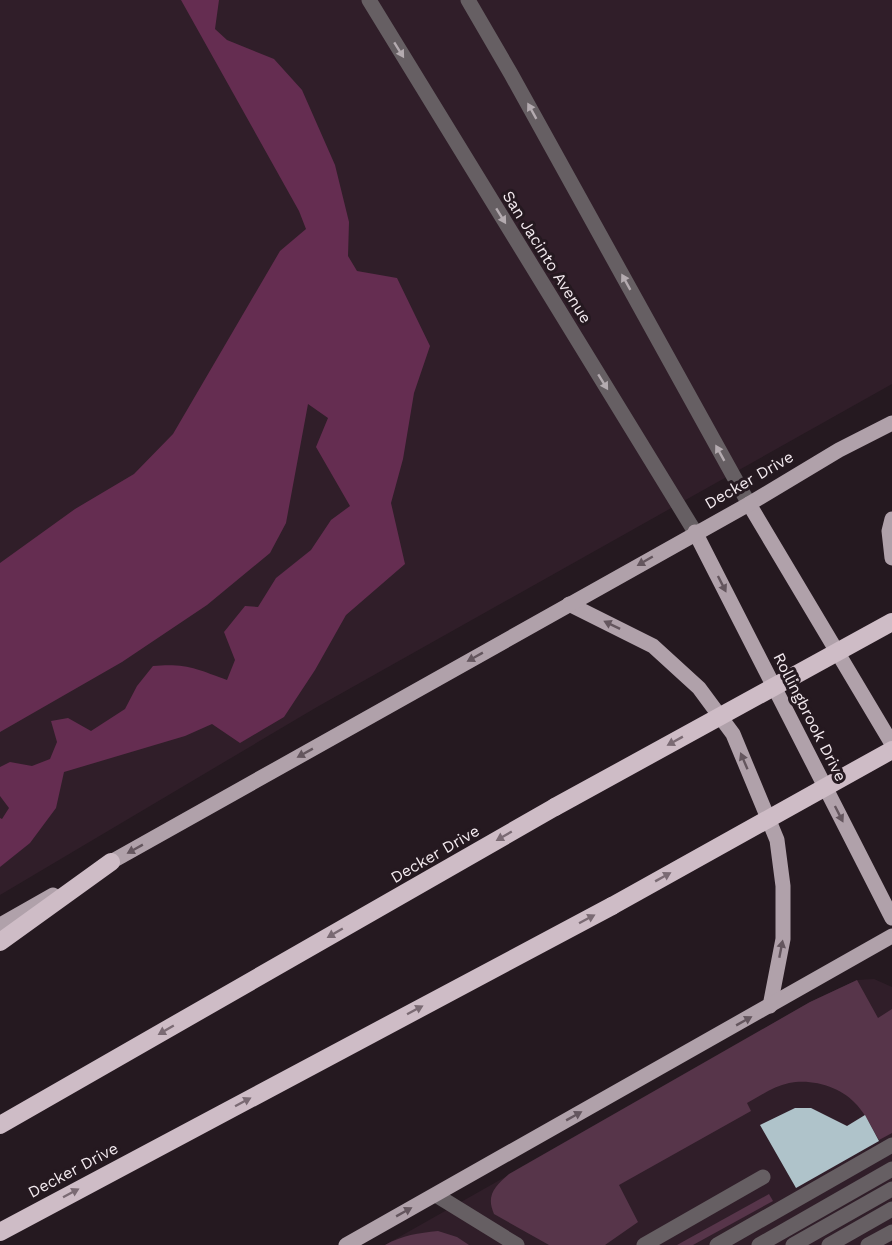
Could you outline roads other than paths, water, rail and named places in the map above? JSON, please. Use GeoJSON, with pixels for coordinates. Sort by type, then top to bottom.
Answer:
{"type":"FeatureCollection","features":[{"type":"Feature","properties":{"kind":"highway","name":"Decker Drive"},"geometry":{"type":"LineString","coordinates":[[0,1125],[555,807],[892,622]]}},
{"type":"Feature","properties":{"kind":"highway","name":"Decker Drive"},"geometry":{"type":"LineString","coordinates":[[0,1232],[612,906],[892,750]]}},
{"type":"Feature","properties":{"kind":"highway"},"geometry":{"type":"LineString","coordinates":[[0,942],[111,862]]}},
{"type":"Feature","properties":{"kind":"highway"},"geometry":{"type":"LineString","coordinates":[[0,1244],[19,1221]]}},
{"type":"Feature","properties":{"kind":"main road","name":"Decker Drive"},"geometry":{"type":"LineString","coordinates":[[0,925],[749,504],[839,450],[892,423]]}},
{"type":"Feature","properties":{"kind":"main road"},"geometry":{"type":"LineString","coordinates":[[749,504],[892,744]]}},
{"type":"Feature","properties":{"kind":"main road"},"geometry":{"type":"LineString","coordinates":[[892,519],[889,531],[892,558]]}},
{"type":"Feature","properties":{"kind":"main road","name":"Rollingbrook Drive"},"geometry":{"type":"LineString","coordinates":[[696,532],[892,918]]}},
{"type":"Feature","properties":{"kind":"main road"},"geometry":{"type":"LineString","coordinates":[[569,604],[654,646],[699,688],[733,734],[777,840],[783,886],[783,939],[770,1006]]}},
{"type":"Feature","properties":{"kind":"main road"},"geometry":{"type":"LineString","coordinates":[[346,1245],[892,936]]}},
{"type":"Feature","properties":{"kind":"street","name":"San Jacinto Avenue"},"geometry":{"type":"LineString","coordinates":[[369,0],[696,532]]}},
{"type":"Feature","properties":{"kind":"street"},"geometry":{"type":"LineString","coordinates":[[468,0],[517,84],[749,504]]}},
{"type":"Feature","properties":{"kind":"street"},"geometry":{"type":"LineString","coordinates":[[717,1245],[892,1145]]}},
{"type":"Feature","properties":{"kind":"street"},"geometry":{"type":"LineString","coordinates":[[759,1245],[892,1169]]}},
{"type":"Feature","properties":{"kind":"street"},"geometry":{"type":"LineString","coordinates":[[644,1245],[763,1177]]}},
{"type":"Feature","properties":{"kind":"street"},"geometry":{"type":"LineString","coordinates":[[794,1245],[892,1188]]}},
{"type":"Feature","properties":{"kind":"street"},"geometry":{"type":"LineString","coordinates":[[436,1195],[517,1245]]}},
{"type":"Feature","properties":{"kind":"street"},"geometry":{"type":"LineString","coordinates":[[829,1245],[892,1209]]}},
{"type":"Feature","properties":{"kind":"street"},"geometry":{"type":"LineString","coordinates":[[868,1245],[892,1232]]}}]}
